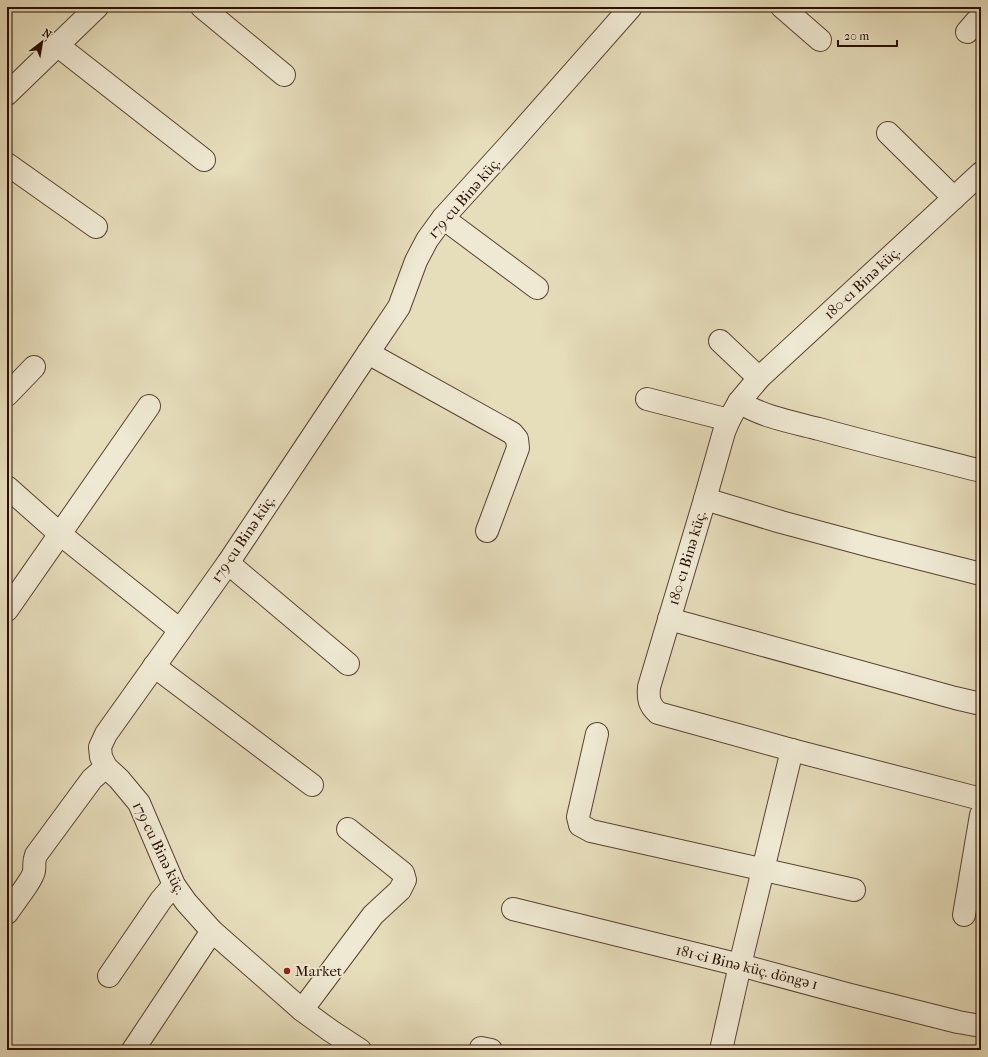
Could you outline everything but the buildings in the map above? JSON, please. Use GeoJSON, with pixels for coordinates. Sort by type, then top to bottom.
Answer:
{"type":"FeatureCollection","features":[{"type":"Feature","properties":{"kind":"street"},"geometry":{"type":"LineString","coordinates":[[10,85],[57,45],[97,7]]}},
{"type":"Feature","properties":{"kind":"street"},"geometry":{"type":"LineString","coordinates":[[202,7],[284,76]]}},
{"type":"Feature","properties":{"kind":"street","name":"179-cu Binə küç."},"geometry":{"type":"LineString","coordinates":[[360,1050],[302,1010],[212,931],[186,902],[174,885],[139,803],[106,766],[101,757],[100,747],[106,734],[228,563],[399,308],[416,261],[427,240],[443,218],[631,7]]}},
{"type":"Feature","properties":{"kind":"street"},"geometry":{"type":"LineString","coordinates":[[782,7],[820,40]]}},
{"type":"Feature","properties":{"kind":"street"},"geometry":{"type":"LineString","coordinates":[[57,45],[204,160]]}},
{"type":"Feature","properties":{"kind":"street"},"geometry":{"type":"LineString","coordinates":[[888,133],[954,198]]}},
{"type":"Feature","properties":{"kind":"street"},"geometry":{"type":"LineString","coordinates":[[7,164],[96,228]]}},
{"type":"Feature","properties":{"kind":"street","name":"180-cı Binə küç."},"geometry":{"type":"LineString","coordinates":[[981,173],[759,378],[734,411],[724,432],[649,687],[648,696],[651,707],[658,713],[792,750],[981,799]]}},
{"type":"Feature","properties":{"kind":"street"},"geometry":{"type":"LineString","coordinates":[[443,218],[536,288]]}},
{"type":"Feature","properties":{"kind":"street"},"geometry":{"type":"LineString","coordinates":[[720,341],[759,378]]}},
{"type":"Feature","properties":{"kind":"street"},"geometry":{"type":"LineString","coordinates":[[368,353],[512,433],[517,439],[518,448],[487,532]]}},
{"type":"Feature","properties":{"kind":"street"},"geometry":{"type":"LineString","coordinates":[[7,395],[34,367]]}},
{"type":"Feature","properties":{"kind":"street"},"geometry":{"type":"LineString","coordinates":[[647,399],[734,411],[748,408],[760,413],[981,471]]}},
{"type":"Feature","properties":{"kind":"street"},"geometry":{"type":"LineString","coordinates":[[7,610],[150,406]]}},
{"type":"Feature","properties":{"kind":"street"},"geometry":{"type":"LineString","coordinates":[[7,487],[60,534],[180,630]]}},
{"type":"Feature","properties":{"kind":"street"},"geometry":{"type":"LineString","coordinates":[[705,499],[795,526],[981,574]]}},
{"type":"Feature","properties":{"kind":"street"},"geometry":{"type":"LineString","coordinates":[[228,563],[348,664]]}},
{"type":"Feature","properties":{"kind":"street"},"geometry":{"type":"LineString","coordinates":[[669,619],[981,704]]}},
{"type":"Feature","properties":{"kind":"street"},"geometry":{"type":"LineString","coordinates":[[154,666],[312,785]]}},
{"type":"Feature","properties":{"kind":"street"},"geometry":{"type":"LineString","coordinates":[[597,734],[578,817],[580,825],[591,832],[854,890]]}},
{"type":"Feature","properties":{"kind":"street"},"geometry":{"type":"LineString","coordinates":[[721,1050],[792,750]]}},
{"type":"Feature","properties":{"kind":"street"},"geometry":{"type":"LineString","coordinates":[[7,913],[29,882],[34,871],[34,861],[36,855],[92,779],[106,766]]}},
{"type":"Feature","properties":{"kind":"street"},"geometry":{"type":"LineString","coordinates":[[964,915],[981,815]]}},
{"type":"Feature","properties":{"kind":"street"},"geometry":{"type":"LineString","coordinates":[[302,1010],[373,916],[400,890],[405,880],[402,873],[348,829]]}},
{"type":"Feature","properties":{"kind":"street"},"geometry":{"type":"LineString","coordinates":[[109,976],[161,900],[174,885]]}},
{"type":"Feature","properties":{"kind":"street","name":"181-ci Binə küç. döngə 1"},"geometry":{"type":"LineString","coordinates":[[513,909],[740,965],[944,1018],[981,1026]]}},
{"type":"Feature","properties":{"kind":"street"},"geometry":{"type":"LineString","coordinates":[[133,1050],[212,931]]}},
{"type":"Feature","properties":{"kind":"place","name":"Market"},"geometry":{"type":"Point","coordinates":[287,971]}}]}
